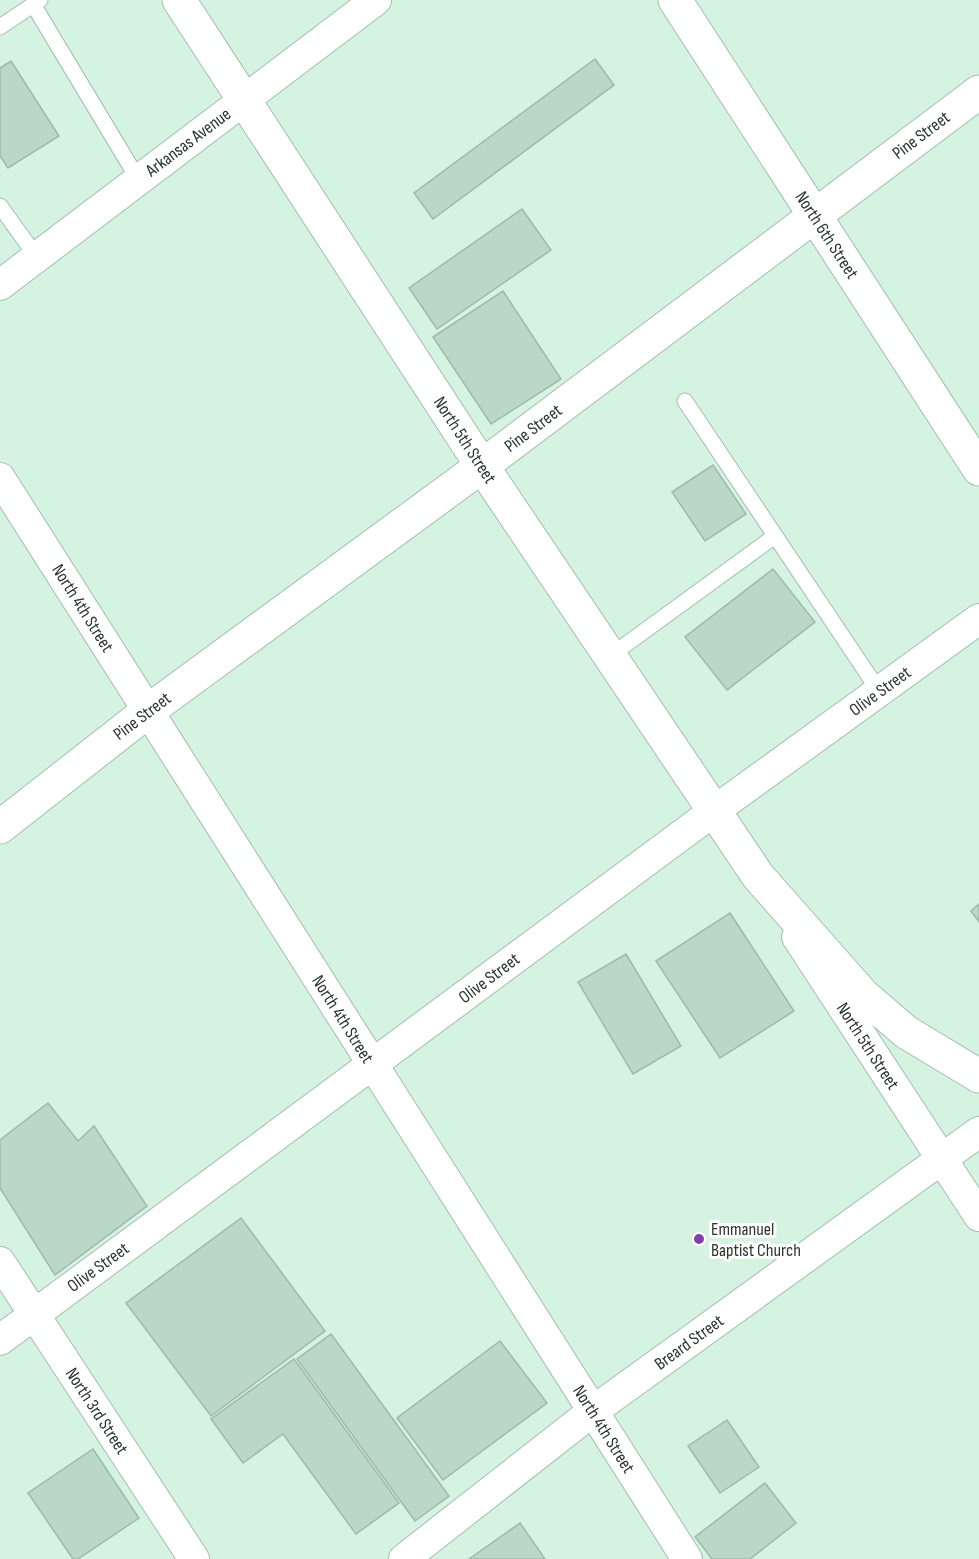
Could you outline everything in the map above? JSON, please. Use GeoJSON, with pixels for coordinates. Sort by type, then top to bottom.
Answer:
{"type":"FeatureCollection","features":[{"type":"Feature","properties":{"kind":"main road","name":"North 5th Street"},"geometry":{"type":"LineString","coordinates":[[179,0],[482,466],[758,876],[863,995],[906,1032],[979,1076]]}},
{"type":"Feature","properties":{"kind":"main road","name":"North 6th Street"},"geometry":{"type":"LineString","coordinates":[[675,0],[979,469]]}},
{"type":"Feature","properties":{"kind":"main road","name":"Pine Street"},"geometry":{"type":"LineString","coordinates":[[0,826],[148,711],[482,466],[979,92]]}},
{"type":"Feature","properties":{"kind":"street","name":"Arkansas Avenue"},"geometry":{"type":"LineString","coordinates":[[1,281],[376,0]]}},
{"type":"Feature","properties":{"kind":"street","name":"North 4th Street"},"geometry":{"type":"LineString","coordinates":[[0,478],[687,1559]]}},
{"type":"Feature","properties":{"kind":"street","name":"Olive Street"},"geometry":{"type":"LineString","coordinates":[[0,1340],[714,811],[979,619]]}},
{"type":"Feature","properties":{"kind":"street","name":"North 5th Street"},"geometry":{"type":"LineString","coordinates":[[758,876],[979,1216]]}},
{"type":"Feature","properties":{"kind":"street","name":"Breard Street"},"geometry":{"type":"LineString","coordinates":[[404,1559],[593,1411],[979,1132]]}},
{"type":"Feature","properties":{"kind":"street","name":"North 3rd Street"},"geometry":{"type":"LineString","coordinates":[[0,1262],[194,1559]]}},
{"type":"Feature","properties":{"kind":"lane"},"geometry":{"type":"LineString","coordinates":[[0,27],[37,3],[138,179]]}},
{"type":"Feature","properties":{"kind":"lane"},"geometry":{"type":"LineString","coordinates":[[0,206],[36,256]]}},
{"type":"Feature","properties":{"kind":"lane"},"geometry":{"type":"LineString","coordinates":[[685,401],[879,692]]}},
{"type":"Feature","properties":{"kind":"lane"},"geometry":{"type":"LineString","coordinates":[[610,656],[775,536]]}},
{"type":"Feature","properties":{"kind":"building"},"geometry":{"type":"Polygon","coordinates":[[[595,59],[614,85],[433,219],[414,193],[595,59]]]}},
{"type":"Feature","properties":{"kind":"building"},"geometry":{"type":"Polygon","coordinates":[[[11,61],[59,136],[8,168],[0,156],[0,68],[11,61]]]}},
{"type":"Feature","properties":{"kind":"building"},"geometry":{"type":"Polygon","coordinates":[[[522,209],[551,250],[437,329],[409,288],[522,209]]]}},
{"type":"Feature","properties":{"kind":"building"},"geometry":{"type":"Polygon","coordinates":[[[503,291],[561,379],[491,424],[433,337],[503,291]]]}},
{"type":"Feature","properties":{"kind":"building"},"geometry":{"type":"Polygon","coordinates":[[[713,465],[746,514],[705,541],[672,492],[713,465]]]}},
{"type":"Feature","properties":{"kind":"building"},"geometry":{"type":"Polygon","coordinates":[[[773,569],[815,622],[727,690],[685,637],[773,569]]]}},
{"type":"Feature","properties":{"kind":"building"},"geometry":{"type":"Polygon","coordinates":[[[979,904],[979,922],[971,911],[979,904]]]}},
{"type":"Feature","properties":{"kind":"building"},"geometry":{"type":"Polygon","coordinates":[[[730,913],[794,1011],[720,1058],[656,961],[730,913]]]}},
{"type":"Feature","properties":{"kind":"building"},"geometry":{"type":"Polygon","coordinates":[[[626,954],[681,1046],[633,1074],[578,982],[626,954]]]}},
{"type":"Feature","properties":{"kind":"building"},"geometry":{"type":"Polygon","coordinates":[[[48,1103],[78,1141],[94,1126],[147,1206],[55,1275],[0,1188],[0,1140],[48,1103]]]}},
{"type":"Feature","properties":{"kind":"building"},"geometry":{"type":"Polygon","coordinates":[[[241,1218],[325,1331],[211,1416],[126,1303],[241,1218]]]}},
{"type":"Feature","properties":{"kind":"building"},"geometry":{"type":"Polygon","coordinates":[[[331,1334],[449,1496],[415,1521],[297,1359],[331,1334]]]}},
{"type":"Feature","properties":{"kind":"building"},"geometry":{"type":"Polygon","coordinates":[[[500,1341],[547,1403],[443,1480],[397,1418],[500,1341]]]}},
{"type":"Feature","properties":{"kind":"building"},"geometry":{"type":"Polygon","coordinates":[[[294,1359],[399,1503],[356,1534],[283,1434],[243,1463],[211,1419],[294,1359]]]}},
{"type":"Feature","properties":{"kind":"building"},"geometry":{"type":"Polygon","coordinates":[[[727,1420],[759,1467],[720,1493],[688,1446],[727,1420]]]}},
{"type":"Feature","properties":{"kind":"building"},"geometry":{"type":"Polygon","coordinates":[[[93,1449],[139,1518],[78,1559],[73,1559],[28,1493],[93,1449]]]}},
{"type":"Feature","properties":{"kind":"building"},"geometry":{"type":"Polygon","coordinates":[[[765,1483],[796,1523],[750,1559],[712,1559],[695,1537],[765,1483]]]}},
{"type":"Feature","properties":{"kind":"building"},"geometry":{"type":"Polygon","coordinates":[[[520,1523],[545,1559],[469,1559],[520,1523]]]}},
{"type":"Feature","properties":{"kind":"place","name":"Emmanuel Baptist Church"},"geometry":{"type":"Point","coordinates":[699,1239]}}]}
